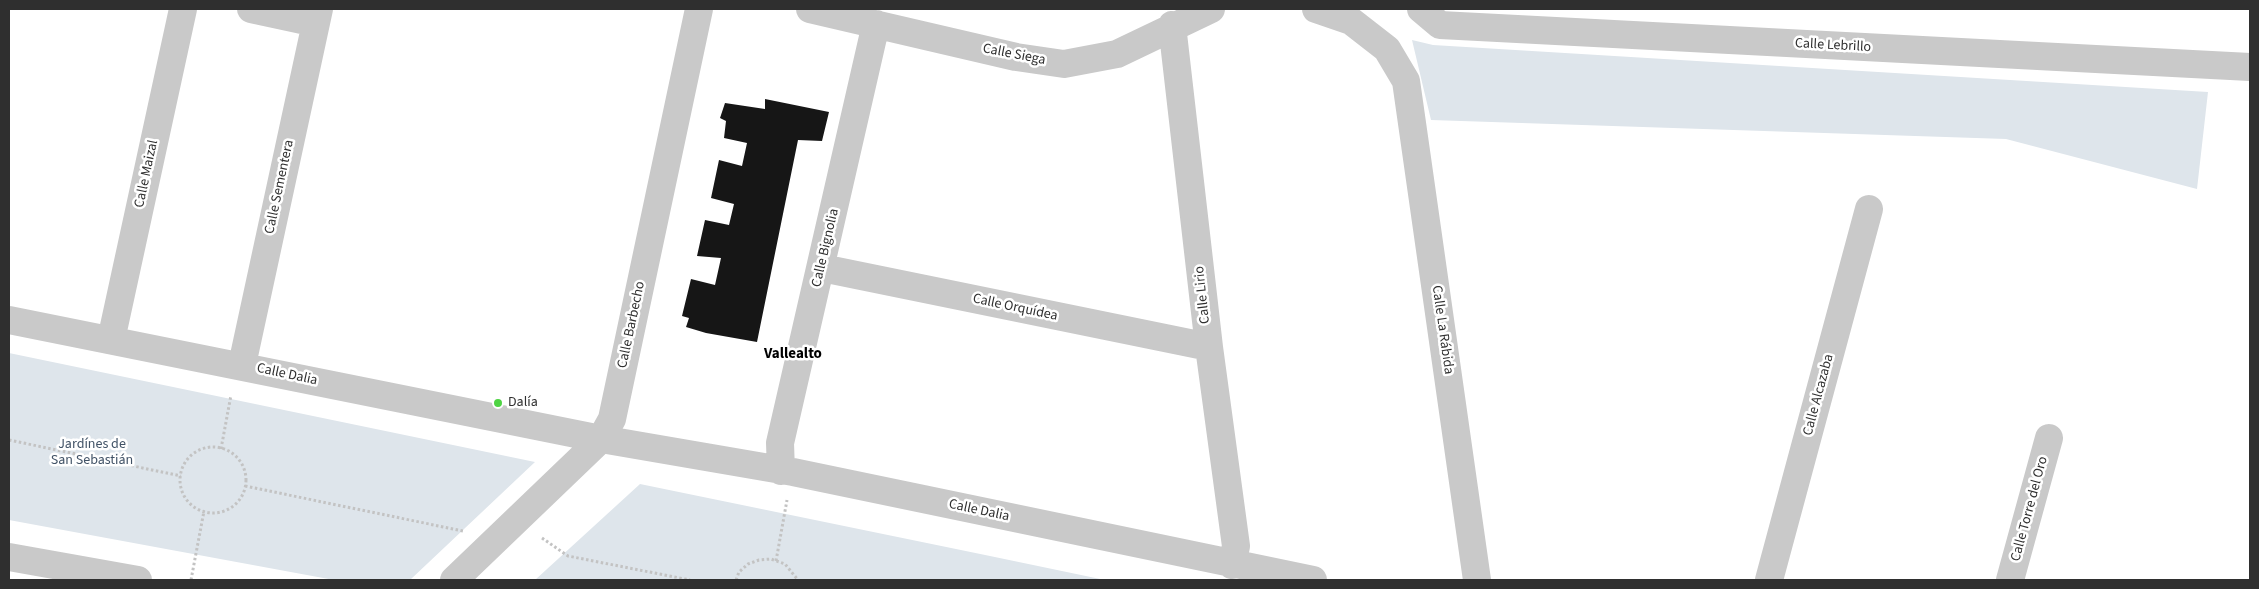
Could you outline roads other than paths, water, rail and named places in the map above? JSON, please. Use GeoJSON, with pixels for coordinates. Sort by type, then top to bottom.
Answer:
{"type":"FeatureCollection","features":[{"type":"Feature","properties":{"kind":"street","name":"Calle Maizal"},"geometry":{"type":"LineString","coordinates":[[111,340],[183,9]]}},
{"type":"Feature","properties":{"kind":"street"},"geometry":{"type":"LineString","coordinates":[[251,9],[317,16]]}},
{"type":"Feature","properties":{"kind":"street","name":"Calle Barbecho"},"geometry":{"type":"LineString","coordinates":[[454,580],[601,439],[612,419],[699,9]]}},
{"type":"Feature","properties":{"kind":"street","name":"Calle Siega"},"geometry":{"type":"LineString","coordinates":[[810,9],[1016,57],[1064,64],[1117,54],[1172,25],[1211,9]]}},
{"type":"Feature","properties":{"kind":"street","name":"Calle La Rábida"},"geometry":{"type":"LineString","coordinates":[[1316,9],[1351,22],[1387,49],[1406,80],[1477,580]]}},
{"type":"Feature","properties":{"kind":"street","name":"Calle Lebrillo"},"geometry":{"type":"LineString","coordinates":[[1421,9],[1440,25],[2250,67]]}},
{"type":"Feature","properties":{"kind":"street","name":"Calle Sementera"},"geometry":{"type":"LineString","coordinates":[[239,365],[317,16]]}},
{"type":"Feature","properties":{"kind":"street","name":"Calle Bignolia"},"geometry":{"type":"LineString","coordinates":[[781,471],[780,443],[822,268],[876,24]]}},
{"type":"Feature","properties":{"kind":"street","name":"Calle Lirio"},"geometry":{"type":"LineString","coordinates":[[1172,25],[1209,347],[1236,546],[1232,565]]}},
{"type":"Feature","properties":{"kind":"street","name":"Calle Alcazaba"},"geometry":{"type":"LineString","coordinates":[[1769,580],[1869,209]]}},
{"type":"Feature","properties":{"kind":"street","name":"Calle Orquídea"},"geometry":{"type":"LineString","coordinates":[[822,268],[1209,347]]}},
{"type":"Feature","properties":{"kind":"street","name":"Calle Dalia"},"geometry":{"type":"LineString","coordinates":[[9,320],[601,439],[781,471],[1232,565],[1313,580]]}},
{"type":"Feature","properties":{"kind":"street","name":"Calle Torre del Oro"},"geometry":{"type":"LineString","coordinates":[[2010,580],[2049,438]]}},
{"type":"Feature","properties":{"kind":"street"},"geometry":{"type":"LineString","coordinates":[[9,558],[138,580]]}},
{"type":"Feature","properties":{"kind":"place","name":"Dalía"},"geometry":{"type":"Point","coordinates":[498,403]}},
{"type":"Feature","properties":{"kind":"district","name":"Vallealto"},"geometry":{"type":"Point","coordinates":[793,355]}},
{"type":"Feature","properties":{"kind":"park label","name":"Jardínes de San Sebastián"},"geometry":{"type":"Point","coordinates":[92,454]}}]}
